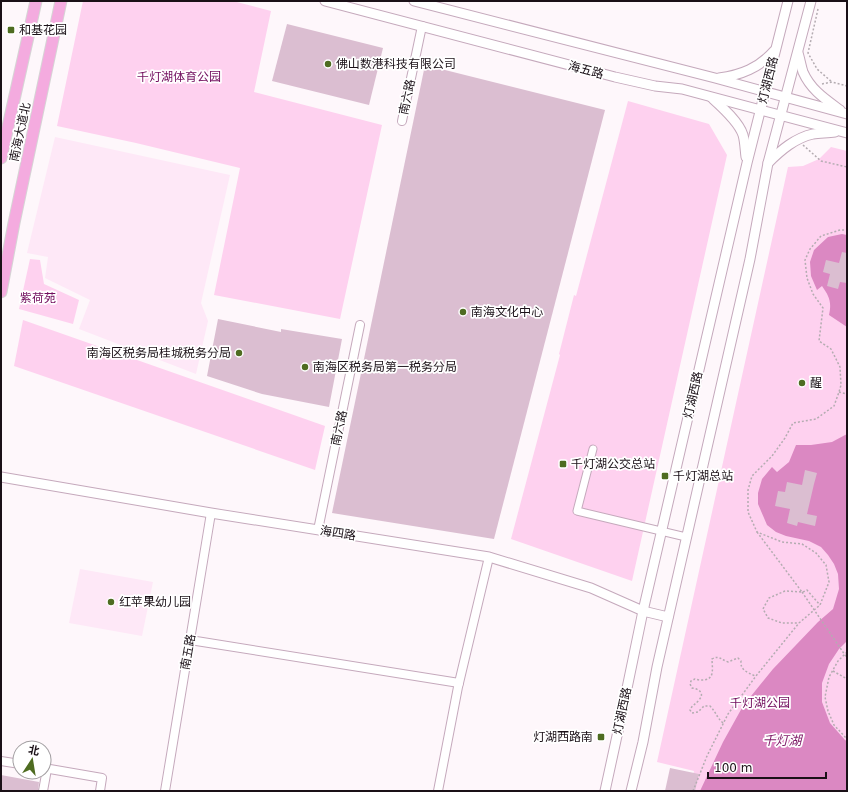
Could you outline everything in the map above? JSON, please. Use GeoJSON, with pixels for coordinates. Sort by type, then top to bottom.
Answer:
{"type":"FeatureCollection","features":[{"type":"Feature","properties":{"kind":"highway","name":"南海大道北"},"geometry":{"type":"LineString","coordinates":[[1,158],[36,1]]}},
{"type":"Feature","properties":{"kind":"highway","name":"南海大道北"},"geometry":{"type":"LineString","coordinates":[[1,292],[14,223],[61,1]]}},
{"type":"Feature","properties":{"kind":"main road","name":"海五路"},"geometry":{"type":"LineString","coordinates":[[325,1],[615,77],[655,86],[682,89],[844,132]]}},
{"type":"Feature","properties":{"kind":"main road"},"geometry":{"type":"LineString","coordinates":[[414,1],[426,2],[846,113]]}},
{"type":"Feature","properties":{"kind":"main road","name":"灯湖西路"},"geometry":{"type":"LineString","coordinates":[[605,791],[643,611],[764,91],[788,1]]}},
{"type":"Feature","properties":{"kind":"main road","name":"灯湖西路"},"geometry":{"type":"LineString","coordinates":[[631,791],[643,742],[668,617],[750,259],[768,163],[811,1]]}},
{"type":"Feature","properties":{"kind":"main road"},"geometry":{"type":"LineString","coordinates":[[715,78],[734,76],[751,69],[768,58],[776,48]]}},
{"type":"Feature","properties":{"kind":"main road"},"geometry":{"type":"LineString","coordinates":[[798,52],[803,71],[811,85],[819,94],[846,113]]}},
{"type":"Feature","properties":{"kind":"main road"},"geometry":{"type":"LineString","coordinates":[[710,96],[734,119],[742,133],[747,163]]}},
{"type":"Feature","properties":{"kind":"main road"},"geometry":{"type":"LineString","coordinates":[[768,163],[782,150],[797,140],[813,134],[844,132]]}},
{"type":"Feature","properties":{"kind":"main road","name":"海四路"},"geometry":{"type":"LineString","coordinates":[[1,477],[211,513],[489,557],[591,588],[643,611],[668,617]]}},
{"type":"Feature","properties":{"kind":"street","name":"南六路"},"geometry":{"type":"LineString","coordinates":[[402,120],[422,26]]}},
{"type":"Feature","properties":{"kind":"street","name":"南六路"},"geometry":{"type":"LineString","coordinates":[[318,530],[360,325]]}},
{"type":"Feature","properties":{"kind":"street"},"geometry":{"type":"LineString","coordinates":[[593,449],[577,511],[686,537]]}},
{"type":"Feature","properties":{"kind":"street","name":"南五路"},"geometry":{"type":"LineString","coordinates":[[165,791],[211,513]]}},
{"type":"Feature","properties":{"kind":"street"},"geometry":{"type":"LineString","coordinates":[[438,791],[459,683],[489,557]]}},
{"type":"Feature","properties":{"kind":"street"},"geometry":{"type":"LineString","coordinates":[[190,640],[459,683]]}},
{"type":"Feature","properties":{"kind":"street"},"geometry":{"type":"LineString","coordinates":[[1,761],[12,763]]}},
{"type":"Feature","properties":{"kind":"street"},"geometry":{"type":"LineString","coordinates":[[52,769],[102,778],[100,791]]}},
{"type":"Feature","properties":{"kind":"street"},"geometry":{"type":"LineString","coordinates":[[43,791],[44,780]]}},
{"type":"Feature","properties":{"kind":"path"},"geometry":{"type":"LineString","coordinates":[[818,8],[808,53],[817,70],[832,82]]}},
{"type":"Feature","properties":{"kind":"path"},"geometry":{"type":"LineString","coordinates":[[811,85],[832,82],[847,86]]}},
{"type":"Feature","properties":{"kind":"path"},"geometry":{"type":"LineString","coordinates":[[797,140],[821,161],[847,167]]}},
{"type":"Feature","properties":{"kind":"path"},"geometry":{"type":"LineString","coordinates":[[847,230],[840,230],[821,236],[810,249],[806,260],[807,278],[813,294],[823,308],[819,341],[831,349],[840,367],[841,385],[834,406],[816,419],[793,423],[786,438],[772,456],[752,476],[748,490],[748,512],[757,532],[802,592],[847,658]]}},
{"type":"Feature","properties":{"kind":"path"},"geometry":{"type":"LineString","coordinates":[[839,392],[847,394]]}},
{"type":"Feature","properties":{"kind":"path"},"geometry":{"type":"LineString","coordinates":[[693,791],[707,756],[728,714],[756,676],[799,623],[820,605],[829,582],[826,565],[816,553],[802,544],[782,542],[757,532]]}},
{"type":"Feature","properties":{"kind":"path"},"geometry":{"type":"LineString","coordinates":[[799,623],[782,623],[768,618],[763,610],[769,598],[784,591],[802,592],[807,590],[820,605]]}},
{"type":"Feature","properties":{"kind":"path"},"geometry":{"type":"LineString","coordinates":[[847,652],[838,661],[829,677],[825,697],[828,711],[834,725],[847,739]]}},
{"type":"Feature","properties":{"kind":"path"},"geometry":{"type":"LineString","coordinates":[[723,723],[710,706],[704,706],[698,712],[692,713],[690,710],[691,706],[700,699],[701,692],[698,689],[692,688],[690,684],[691,681],[695,679],[700,681],[706,680],[711,677],[713,672],[712,659],[715,657],[720,657],[724,661],[728,662],[738,658],[740,661],[740,666],[743,670],[756,676]]}},
{"type":"Feature","properties":{"kind":"path"},"geometry":{"type":"LineString","coordinates":[[832,671],[847,679]]}},
{"type":"Feature","properties":{"kind":"shaded area"},"geometry":{"type":"Polygon","coordinates":[[[55,137],[230,175],[201,303],[208,321],[196,374],[79,329],[90,300],[45,278],[48,257],[27,253],[55,137]]]}},
{"type":"Feature","properties":{"kind":"shaded area","name":"红苹果幼儿园"},"geometry":{"type":"Polygon","coordinates":[[[80,569],[153,582],[142,636],[69,623],[80,569]]]}},
{"type":"Feature","properties":{"kind":"green space","name":"千灯湖体育公园"},"geometry":{"type":"Polygon","coordinates":[[[83,1],[233,1],[271,11],[254,92],[382,125],[340,319],[214,295],[240,168],[57,126],[83,1]]]}},
{"type":"Feature","properties":{"kind":"green space"},"geometry":{"type":"Polygon","coordinates":[[[628,101],[709,124],[727,155],[632,581],[511,539],[560,355],[559,354],[574,295],[576,296],[628,101]]]}},
{"type":"Feature","properties":{"kind":"green space","name":"千灯湖公园"},"geometry":{"type":"Polygon","coordinates":[[[831,147],[847,151],[847,791],[690,791],[694,771],[657,762],[788,167],[803,166],[819,159],[831,147]]]}},
{"type":"Feature","properties":{"kind":"green space","name":"紫荷苑"},"geometry":{"type":"Polygon","coordinates":[[[30,259],[40,260],[44,284],[79,300],[73,324],[19,309],[30,259]]]}},
{"type":"Feature","properties":{"kind":"green space"},"geometry":{"type":"Polygon","coordinates":[[[23,320],[325,426],[315,470],[14,366],[23,320]]]}},
{"type":"Feature","properties":{"kind":"water"},"geometry":{"type":"Polygon","coordinates":[[[842,234],[847,235],[847,327],[829,315],[829,299],[822,286],[817,290],[811,276],[810,262],[814,250],[828,237],[842,234]]]}},
{"type":"Feature","properties":{"kind":"water","name":"千灯湖"},"geometry":{"type":"Polygon","coordinates":[[[847,434],[847,641],[839,649],[829,664],[822,683],[822,702],[830,723],[847,741],[847,791],[700,791],[723,742],[743,706],[773,669],[818,622],[833,609],[839,589],[838,574],[834,564],[821,547],[809,541],[786,536],[776,532],[767,525],[758,504],[758,493],[762,479],[772,467],[777,472],[789,462],[796,445],[811,445],[832,442],[847,434]]]}},
{"type":"Feature","properties":{"kind":"building","name":"佛山数港科技有限公司"},"geometry":{"type":"Polygon","coordinates":[[[287,24],[383,48],[369,105],[272,81],[287,24]]]}},
{"type":"Feature","properties":{"kind":"building","name":"南海文化中心"},"geometry":{"type":"Polygon","coordinates":[[[425,65],[605,110],[494,539],[332,513],[425,65]]]}},
{"type":"Feature","properties":{"kind":"building"},"geometry":{"type":"Polygon","coordinates":[[[842,252],[847,253],[847,283],[840,282],[838,289],[827,286],[830,274],[823,272],[826,260],[839,263],[842,252]]]}},
{"type":"Feature","properties":{"kind":"building"},"geometry":{"type":"Polygon","coordinates":[[[218,319],[281,332],[281,329],[342,339],[329,407],[262,394],[207,376],[218,319]]]}},
{"type":"Feature","properties":{"kind":"building"},"geometry":{"type":"Polygon","coordinates":[[[805,470],[817,473],[807,514],[817,516],[815,526],[798,522],[797,526],[787,523],[790,509],[775,506],[778,491],[785,492],[787,482],[802,485],[805,470]]]}},
{"type":"Feature","properties":{"kind":"building"},"geometry":{"type":"Polygon","coordinates":[[[670,768],[699,774],[695,791],[665,791],[670,768]]]}},
{"type":"Feature","properties":{"kind":"building"},"geometry":{"type":"Polygon","coordinates":[[[1,775],[12,777],[12,780],[39,782],[38,791],[1,791],[1,775]]]}},
{"type":"Feature","properties":{"kind":"place","name":"和基花园"},"geometry":{"type":"Point","coordinates":[11,30]}},
{"type":"Feature","properties":{"kind":"place","name":"佛山数港科技有限公司"},"geometry":{"type":"Point","coordinates":[328,64]}},
{"type":"Feature","properties":{"kind":"place","name":"南海文化中心"},"geometry":{"type":"Point","coordinates":[463,312]}},
{"type":"Feature","properties":{"kind":"place","name":"南海区税务局桂城税务分局"},"geometry":{"type":"Point","coordinates":[239,353]}},
{"type":"Feature","properties":{"kind":"place","name":"南海区税务局第一税务分局"},"geometry":{"type":"Point","coordinates":[305,367]}},
{"type":"Feature","properties":{"kind":"place","name":"醒"},"geometry":{"type":"Point","coordinates":[802,383]}},
{"type":"Feature","properties":{"kind":"place","name":"千灯湖公交总站"},"geometry":{"type":"Point","coordinates":[563,464]}},
{"type":"Feature","properties":{"kind":"place","name":"千灯湖总站"},"geometry":{"type":"Point","coordinates":[665,476]}},
{"type":"Feature","properties":{"kind":"place","name":"红苹果幼儿园"},"geometry":{"type":"Point","coordinates":[111,602]}},
{"type":"Feature","properties":{"kind":"place","name":"灯湖西路南"},"geometry":{"type":"Point","coordinates":[601,737]}}]}
